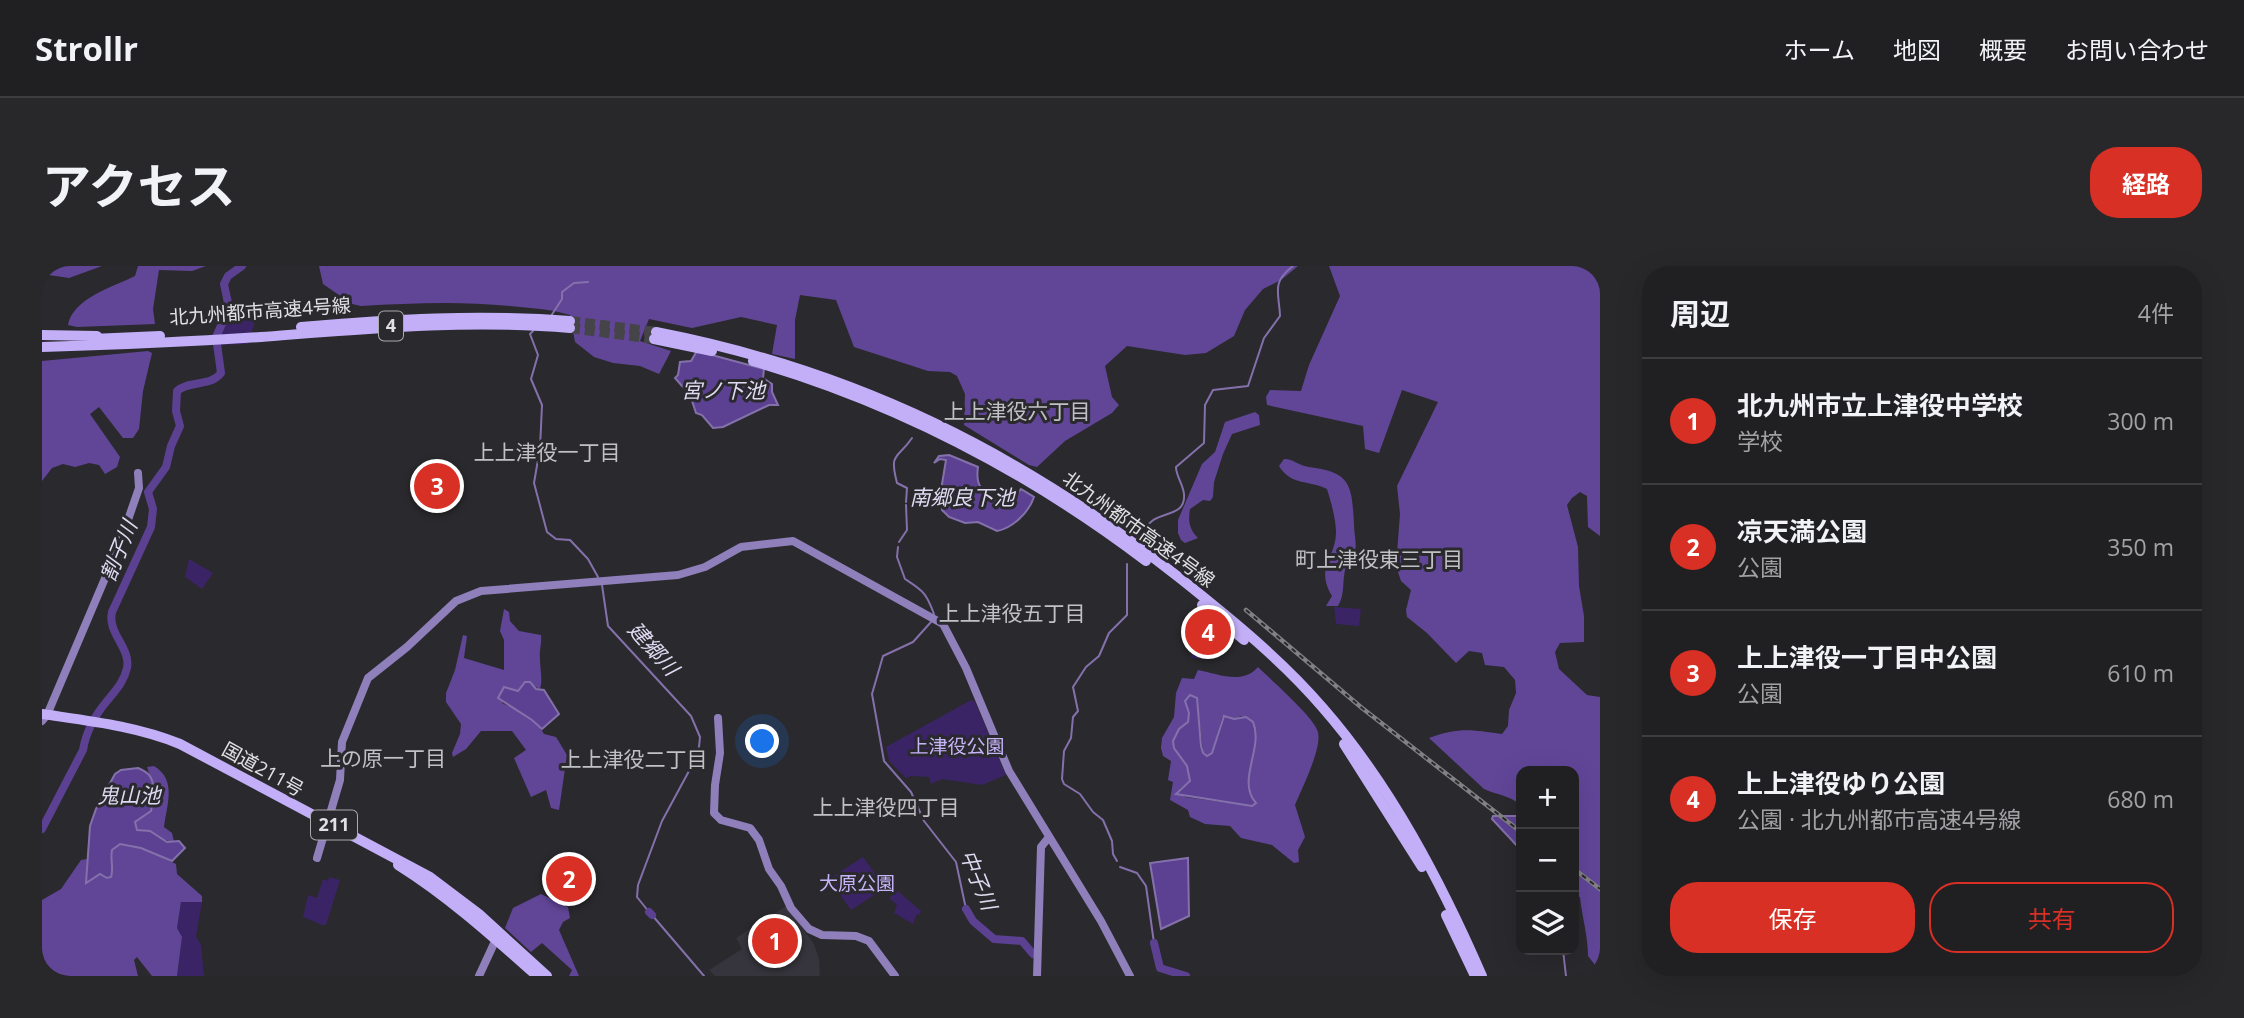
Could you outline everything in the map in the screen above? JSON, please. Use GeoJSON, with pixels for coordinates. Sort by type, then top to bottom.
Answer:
{"type":"FeatureCollection","features":[{"type":"Feature","properties":{"kind":"highway","name":"北九州都市高速4号線"},"geometry":{"type":"LineString","coordinates":[[42,341],[523,321],[570,325]]}},
{"type":"Feature","properties":{"kind":"highway","name":"北九州都市高速4号線"},"geometry":{"type":"LineString","coordinates":[[42,347],[122,345],[161,336],[260,333]]}},
{"type":"Feature","properties":{"kind":"highway"},"geometry":{"type":"LineString","coordinates":[[42,335],[139,339]]}},
{"type":"Feature","properties":{"kind":"highway"},"geometry":{"type":"LineString","coordinates":[[655,336],[775,364]]}},
{"type":"Feature","properties":{"kind":"highway"},"geometry":{"type":"LineString","coordinates":[[42,354],[122,345]]}},
{"type":"Feature","properties":{"kind":"highway","name":"北九州都市高速4号線"},"geometry":{"type":"LineString","coordinates":[[775,364],[892,411],[956,440],[1018,474],[1131,549],[1251,646],[1313,705],[1357,762],[1421,865],[1475,976]]}},
{"type":"Feature","properties":{"kind":"highway","name":"北九州都市高速4号線"},"geometry":{"type":"LineString","coordinates":[[775,364],[875,395],[992,451],[1106,522],[1236,624],[1303,685],[1363,758],[1427,862],[1482,976]]}},
{"type":"Feature","properties":{"kind":"highway","name":"国道211号"},"geometry":{"type":"LineString","coordinates":[[43,717],[142,736],[178,749],[327,825],[422,881],[498,936],[547,976]]}},
{"type":"Feature","properties":{"kind":"highway","name":"国道211号"},"geometry":{"type":"LineString","coordinates":[[498,936],[537,976]]}},
{"type":"Feature","properties":{"kind":"street"},"geometry":{"type":"LineString","coordinates":[[43,717],[120,543],[139,488],[138,473]]}},
{"type":"Feature","properties":{"kind":"street"},"geometry":{"type":"LineString","coordinates":[[317,858],[340,780],[342,742],[368,678],[407,647],[447,608],[481,591],[678,575],[705,567],[741,547],[793,541],[943,624],[953,639],[1009,771],[1101,921],[1130,976]]}},
{"type":"Feature","properties":{"kind":"street"},"geometry":{"type":"LineString","coordinates":[[718,718],[720,753],[714,813],[721,820],[750,828],[759,839],[769,869],[791,908],[808,929],[822,935],[856,936],[869,940],[895,976]]}},
{"type":"Feature","properties":{"kind":"street"},"geometry":{"type":"LineString","coordinates":[[1037,976],[1041,847],[1049,837]]}},
{"type":"Feature","properties":{"kind":"street"},"geometry":{"type":"LineString","coordinates":[[479,976],[498,936]]}},
{"type":"Feature","properties":{"kind":"shaded area"},"geometry":{"type":"Polygon","coordinates":[[[42,266],[102,266],[69,278],[42,274],[42,266]]]}},
{"type":"Feature","properties":{"kind":"shaded area"},"geometry":{"type":"Polygon","coordinates":[[[138,266],[206,266],[192,271],[159,270],[153,309],[155,324],[77,327],[68,325],[77,308],[105,289],[135,276],[138,266]]]}},
{"type":"Feature","properties":{"kind":"shaded area"},"geometry":{"type":"Polygon","coordinates":[[[319,266],[1298,266],[1281,280],[1263,289],[1245,310],[1234,336],[1206,353],[1185,355],[1127,346],[1105,366],[1112,397],[1119,405],[1112,413],[1065,441],[1037,467],[1029,465],[964,425],[965,394],[957,376],[950,372],[928,371],[854,347],[836,300],[800,295],[795,320],[795,359],[772,354],[777,325],[741,317],[692,328],[649,319],[640,341],[671,351],[659,374],[640,366],[613,363],[594,357],[575,342],[570,315],[540,309],[473,303],[361,306],[352,304],[323,284],[319,266]]]}},
{"type":"Feature","properties":{"kind":"shaded area"},"geometry":{"type":"Polygon","coordinates":[[[1329,266],[1600,266],[1600,536],[1588,527],[1587,496],[1580,492],[1567,505],[1578,547],[1584,642],[1560,643],[1555,652],[1559,669],[1587,695],[1600,697],[1600,965],[1595,965],[1588,956],[1579,897],[1579,766],[1516,766],[1516,802],[1484,789],[1429,738],[1465,730],[1502,734],[1508,726],[1509,710],[1516,693],[1515,680],[1504,667],[1485,665],[1482,653],[1469,651],[1456,663],[1407,617],[1411,590],[1401,581],[1396,566],[1400,514],[1397,486],[1438,402],[1402,390],[1379,453],[1365,449],[1363,426],[1267,405],[1266,397],[1270,390],[1301,391],[1309,365],[1340,296],[1329,266]]]}},
{"type":"Feature","properties":{"kind":"shaded area"},"geometry":{"type":"Polygon","coordinates":[[[148,351],[152,353],[143,391],[139,429],[133,438],[123,438],[99,407],[90,414],[120,457],[117,467],[105,474],[99,465],[89,463],[75,467],[63,464],[52,468],[42,481],[42,361],[148,351]]]}},
{"type":"Feature","properties":{"kind":"shaded area"},"geometry":{"type":"Polygon","coordinates":[[[1255,412],[1259,415],[1260,425],[1232,434],[1214,482],[1213,497],[1210,501],[1203,500],[1190,509],[1190,525],[1198,538],[1185,543],[1178,533],[1178,520],[1202,464],[1215,452],[1225,422],[1255,412]]]}},
{"type":"Feature","properties":{"kind":"shaded area"},"geometry":{"type":"Polygon","coordinates":[[[1284,459],[1333,473],[1341,477],[1350,490],[1356,549],[1345,570],[1343,593],[1338,606],[1326,606],[1332,596],[1325,578],[1326,570],[1336,533],[1327,489],[1289,477],[1279,466],[1284,459]]]}},
{"type":"Feature","properties":{"kind":"shaded area"},"geometry":{"type":"Polygon","coordinates":[[[504,609],[509,612],[510,621],[519,631],[541,635],[540,689],[525,682],[502,703],[532,720],[544,734],[556,737],[567,755],[559,810],[551,808],[546,790],[531,797],[514,758],[526,750],[512,731],[481,731],[466,749],[453,757],[461,724],[446,702],[446,693],[455,670],[463,635],[467,636],[464,658],[504,670],[504,640],[500,631],[504,609]]]}},
{"type":"Feature","properties":{"kind":"shaded area"},"geometry":{"type":"Polygon","coordinates":[[[1258,667],[1301,708],[1318,732],[1314,758],[1295,805],[1305,837],[1298,850],[1299,862],[1294,863],[1272,845],[1241,838],[1230,826],[1205,824],[1190,817],[1188,810],[1170,800],[1173,782],[1168,780],[1171,761],[1163,756],[1161,748],[1162,738],[1174,717],[1176,693],[1182,678],[1194,679],[1198,670],[1230,677],[1245,676],[1258,667]],[[1195,696],[1186,701],[1188,722],[1179,729],[1174,748],[1187,766],[1190,781],[1180,789],[1185,797],[1252,806],[1255,803],[1250,796],[1248,782],[1255,742],[1252,732],[1241,716],[1235,719],[1226,716],[1222,718],[1212,753],[1207,756],[1203,753],[1195,696]]]}},
{"type":"Feature","properties":{"kind":"shaded area"},"geometry":{"type":"Polygon","coordinates":[[[154,766],[166,778],[168,785],[164,827],[172,833],[174,842],[160,839],[148,831],[140,831],[135,826],[137,818],[152,808],[152,782],[147,767],[154,766]]]}},
{"type":"Feature","properties":{"kind":"shaded area"},"geometry":{"type":"Polygon","coordinates":[[[120,844],[141,848],[176,864],[177,874],[202,896],[202,902],[181,902],[177,928],[182,937],[177,976],[152,976],[137,957],[134,960],[138,976],[42,976],[42,900],[61,889],[81,860],[87,859],[86,883],[100,874],[111,877],[112,850],[120,844]]]}},
{"type":"Feature","properties":{"kind":"shaded area"},"geometry":{"type":"Polygon","coordinates":[[[541,894],[568,907],[570,918],[563,922],[559,930],[579,976],[569,976],[572,970],[542,943],[531,952],[505,928],[513,908],[541,894]]]}},
{"type":"Feature","properties":{"kind":"shaded area"},"geometry":{"type":"Polygon","coordinates":[[[786,906],[814,944],[819,959],[820,976],[715,976],[709,970],[742,949],[736,938],[786,906]]]}},
{"type":"Feature","properties":{"kind":"green space"},"geometry":{"type":"Polygon","coordinates":[[[256,319],[248,344],[217,345],[225,322],[256,319]]]}},
{"type":"Feature","properties":{"kind":"green space"},"geometry":{"type":"Polygon","coordinates":[[[422,472],[451,476],[442,498],[428,489],[420,478],[422,472]]]}},
{"type":"Feature","properties":{"kind":"green space"},"geometry":{"type":"Polygon","coordinates":[[[189,559],[213,573],[202,589],[185,577],[189,559]]]}},
{"type":"Feature","properties":{"kind":"green space"},"geometry":{"type":"Polygon","coordinates":[[[1334,607],[1361,609],[1359,626],[1336,624],[1334,607]]]}},
{"type":"Feature","properties":{"kind":"green space"},"geometry":{"type":"Polygon","coordinates":[[[1209,621],[1215,643],[1208,659],[1190,658],[1209,621]]]}},
{"type":"Feature","properties":{"kind":"green space","name":"上津役公園"},"geometry":{"type":"Polygon","coordinates":[[[971,700],[975,702],[1006,775],[982,785],[942,779],[931,784],[929,777],[906,778],[889,761],[886,747],[971,700]]]}},
{"type":"Feature","properties":{"kind":"green space","name":"大原公園"},"geometry":{"type":"Polygon","coordinates":[[[863,857],[885,888],[851,910],[829,879],[863,857]]]}},
{"type":"Feature","properties":{"kind":"green space"},"geometry":{"type":"Polygon","coordinates":[[[329,877],[340,880],[326,925],[322,925],[303,917],[308,895],[317,898],[323,879],[328,881],[329,877]]]}},
{"type":"Feature","properties":{"kind":"green space"},"geometry":{"type":"Polygon","coordinates":[[[898,891],[921,911],[913,924],[894,913],[897,905],[889,898],[898,891]]]}},
{"type":"Feature","properties":{"kind":"green space"},"geometry":{"type":"Polygon","coordinates":[[[181,902],[202,902],[196,936],[201,945],[204,976],[177,976],[182,937],[177,928],[181,902]]]}},
{"type":"Feature","properties":{"kind":"water","name":"宮ノ下池"},"geometry":{"type":"Polygon","coordinates":[[[697,351],[764,369],[763,378],[772,384],[772,392],[778,405],[769,405],[723,427],[713,428],[702,415],[696,413],[690,395],[675,378],[680,362],[691,361],[697,351]]]}},
{"type":"Feature","properties":{"kind":"water","name":"南郷良下池"},"geometry":{"type":"Polygon","coordinates":[[[949,455],[978,467],[981,488],[997,502],[1012,500],[1021,489],[1034,497],[1028,508],[1014,523],[997,531],[978,522],[965,523],[949,517],[942,510],[941,490],[946,460],[940,459],[934,463],[939,456],[949,455]]]}},
{"type":"Feature","properties":{"kind":"water"},"geometry":{"type":"Polygon","coordinates":[[[525,682],[530,682],[536,689],[544,690],[559,714],[542,729],[498,698],[504,687],[518,691],[525,682]]]}},
{"type":"Feature","properties":{"kind":"water"},"geometry":{"type":"Polygon","coordinates":[[[1190,695],[1197,698],[1201,746],[1207,756],[1212,753],[1224,716],[1234,719],[1246,717],[1253,722],[1255,743],[1249,785],[1256,803],[1252,806],[1176,794],[1190,781],[1187,766],[1174,748],[1173,741],[1179,729],[1188,722],[1189,713],[1185,701],[1190,695]]]}},
{"type":"Feature","properties":{"kind":"water","name":"鬼山池"},"geometry":{"type":"Polygon","coordinates":[[[138,768],[147,772],[151,778],[153,792],[151,811],[135,822],[137,830],[150,831],[167,842],[179,841],[185,848],[172,861],[141,848],[120,844],[112,850],[111,877],[100,874],[86,883],[90,826],[96,809],[115,774],[121,770],[138,768]]]}},
{"type":"Feature","properties":{"kind":"water"},"geometry":{"type":"Polygon","coordinates":[[[1493,816],[1516,816],[1516,845],[1492,819],[1493,816]]]}},
{"type":"Feature","properties":{"kind":"water"},"geometry":{"type":"Polygon","coordinates":[[[1188,858],[1189,916],[1161,929],[1150,863],[1188,858]]]}},
{"type":"Feature","properties":{"kind":"waterway","name":"割子川"},"geometry":{"type":"LineString","coordinates":[[42,829],[83,750],[92,724],[126,673],[126,654],[113,627],[112,612],[151,527],[153,509],[148,492],[166,467],[180,426],[176,411],[177,391],[212,380],[221,373],[216,337],[228,303],[224,284],[228,276],[242,266]]}},
{"type":"Feature","properties":{"kind":"waterway"},"geometry":{"type":"LineString","coordinates":[[1137,539],[1152,521],[1182,506],[1184,494],[1176,467],[1204,443],[1205,405],[1213,390],[1248,386],[1264,338],[1280,316],[1279,283],[1293,266]]}},
{"type":"Feature","properties":{"kind":"waterway","name":"建郷川"},"geometry":{"type":"LineString","coordinates":[[551,316],[562,299],[562,292],[574,283],[588,282]]}},
{"type":"Feature","properties":{"kind":"waterway","name":"建郷川"},"geometry":{"type":"LineString","coordinates":[[533,331],[530,334],[538,355],[531,379],[542,405],[540,448],[534,483],[547,532],[556,539],[570,540],[588,559],[598,577]]}},
{"type":"Feature","properties":{"kind":"waterway","name":"中子川"},"geometry":{"type":"LineString","coordinates":[[906,502],[907,488],[897,483],[894,461],[912,438]]}},
{"type":"Feature","properties":{"kind":"waterway","name":"中子川"},"geometry":{"type":"LineString","coordinates":[[899,542],[907,530],[906,505]]}},
{"type":"Feature","properties":{"kind":"waterway","name":"中子川"},"geometry":{"type":"LineString","coordinates":[[898,547],[897,557],[905,579],[923,593],[934,614]]}},
{"type":"Feature","properties":{"kind":"waterway"},"geometry":{"type":"LineString","coordinates":[[1117,861],[1103,820],[1093,812],[1080,794],[1064,784],[1062,779],[1064,751],[1071,738],[1073,717],[1078,711],[1073,687],[1086,667],[1099,656],[1109,633],[1127,615],[1127,564]]}},
{"type":"Feature","properties":{"kind":"waterway","name":"建郷川"},"geometry":{"type":"LineString","coordinates":[[602,585],[608,626],[691,716],[700,737],[699,747],[689,771],[662,821],[638,885],[637,897],[649,912]]}},
{"type":"Feature","properties":{"kind":"waterway","name":"中子川"},"geometry":{"type":"LineString","coordinates":[[931,622],[913,642],[883,656],[872,694],[884,761],[911,792],[924,821],[956,862],[966,909]]}},
{"type":"Feature","properties":{"kind":"waterway"},"geometry":{"type":"LineString","coordinates":[[1120,867],[1137,873],[1146,886],[1154,943]]}},
{"type":"Feature","properties":{"kind":"waterway","name":"中子川"},"geometry":{"type":"LineString","coordinates":[[966,909],[973,921],[994,939],[1022,941],[1033,954]]}},
{"type":"Feature","properties":{"kind":"waterway","name":"建郷川"},"geometry":{"type":"LineString","coordinates":[[649,912],[652,915]]}},
{"type":"Feature","properties":{"kind":"waterway","name":"建郷川"},"geometry":{"type":"LineString","coordinates":[[652,915],[704,976]]}},
{"type":"Feature","properties":{"kind":"waterway"},"geometry":{"type":"LineString","coordinates":[[1154,943],[1160,968],[1186,976]]}},
{"type":"Feature","properties":{"kind":"waterway"},"geometry":{"type":"LineString","coordinates":[[1564,955],[1566,976]]}},
{"type":"Feature","properties":{"kind":"tunnel"},"geometry":{"type":"LineString","coordinates":[[570,321],[656,332]]}},
{"type":"Feature","properties":{"kind":"tunnel"},"geometry":{"type":"LineString","coordinates":[[570,328],[654,339]]}},
{"type":"Feature","properties":{"kind":"railway"},"geometry":{"type":"LineString","coordinates":[[1246,610],[1362,708],[1517,829]]}},
{"type":"Feature","properties":{"kind":"railway"},"geometry":{"type":"LineString","coordinates":[[1579,873],[1600,889]]}},
{"type":"Feature","properties":{"kind":"place","name":"上上津役一丁目中公園"},"geometry":{"type":"Point","coordinates":[437,486]}},
{"type":"Feature","properties":{"kind":"place","name":"上上津役ゆり公園"},"geometry":{"type":"Point","coordinates":[1208,632]}},
{"type":"Feature","properties":{"kind":"place","name":"凉天満公園"},"geometry":{"type":"Point","coordinates":[569,879]}},
{"type":"Feature","properties":{"kind":"place","name":"北九州市立上津役中学校"},"geometry":{"type":"Point","coordinates":[775,941]}},
{"type":"Feature","properties":{"kind":"district","name":"上上津役六丁目"},"geometry":{"type":"Point","coordinates":[1017,412]}},
{"type":"Feature","properties":{"kind":"district","name":"上上津役一丁目"},"geometry":{"type":"Point","coordinates":[547,453]}},
{"type":"Feature","properties":{"kind":"district","name":"町上津役東三丁目"},"geometry":{"type":"Point","coordinates":[1379,560]}},
{"type":"Feature","properties":{"kind":"district","name":"上上津役五丁目"},"geometry":{"type":"Point","coordinates":[1012,614]}},
{"type":"Feature","properties":{"kind":"district","name":"上の原一丁目"},"geometry":{"type":"Point","coordinates":[383,759]}},
{"type":"Feature","properties":{"kind":"district","name":"上上津役二丁目"},"geometry":{"type":"Point","coordinates":[634,760]}},
{"type":"Feature","properties":{"kind":"district","name":"上上津役四丁目"},"geometry":{"type":"Point","coordinates":[886,808]}}]}
